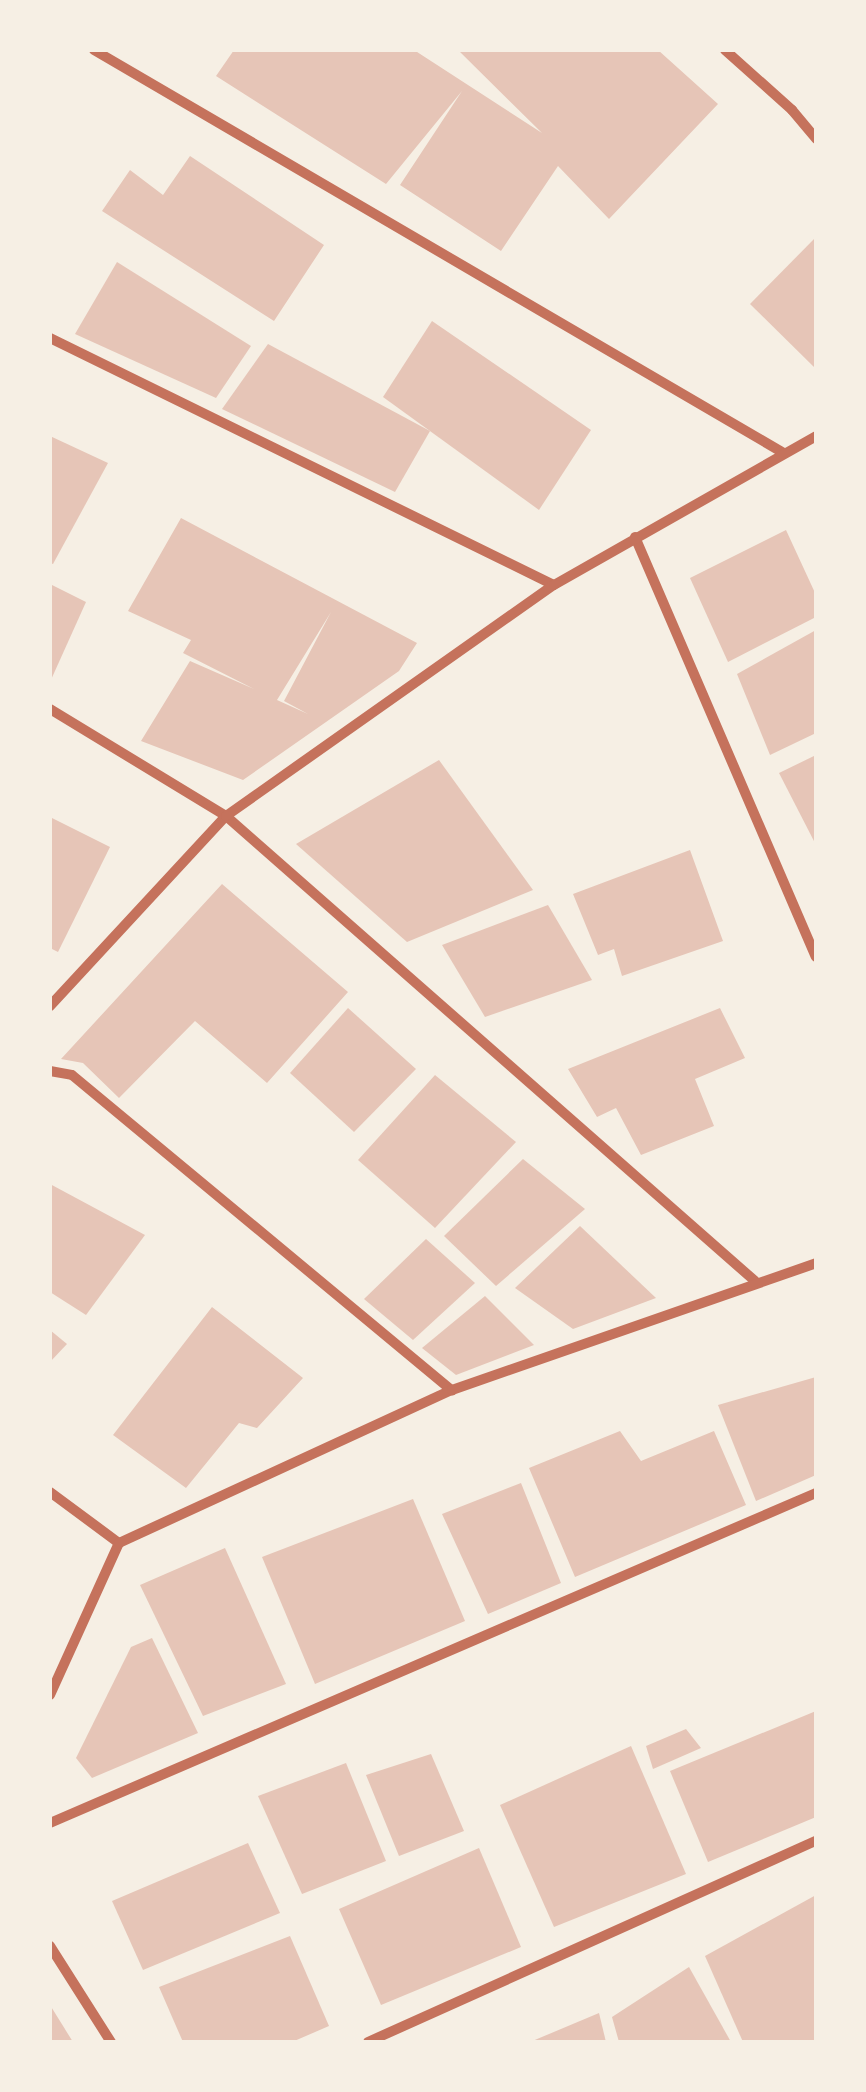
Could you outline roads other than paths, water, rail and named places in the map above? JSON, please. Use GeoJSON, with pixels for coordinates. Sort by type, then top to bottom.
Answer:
{"type":"FeatureCollection","features":[{"type":"Feature","properties":{"kind":"street"},"geometry":{"type":"LineString","coordinates":[[94,50],[782,452]]}},
{"type":"Feature","properties":{"kind":"street"},"geometry":{"type":"LineString","coordinates":[[725,50],[792,110],[816,139]]}},
{"type":"Feature","properties":{"kind":"street"},"geometry":{"type":"LineString","coordinates":[[50,338],[554,585]]}},
{"type":"Feature","properties":{"kind":"street"},"geometry":{"type":"LineString","coordinates":[[50,1006],[226,816],[554,585],[816,436]]}},
{"type":"Feature","properties":{"kind":"street"},"geometry":{"type":"LineString","coordinates":[[635,537],[816,957]]}},
{"type":"Feature","properties":{"kind":"street"},"geometry":{"type":"LineString","coordinates":[[50,710],[226,816],[755,1281]]}},
{"type":"Feature","properties":{"kind":"street"},"geometry":{"type":"LineString","coordinates":[[50,1071],[72,1076],[452,1390]]}},
{"type":"Feature","properties":{"kind":"street"},"geometry":{"type":"LineString","coordinates":[[50,1695],[119,1543],[452,1390],[755,1281],[816,1263]]}},
{"type":"Feature","properties":{"kind":"street"},"geometry":{"type":"LineString","coordinates":[[50,1492],[119,1543]]}},
{"type":"Feature","properties":{"kind":"street"},"geometry":{"type":"LineString","coordinates":[[50,1824],[816,1492]]}},
{"type":"Feature","properties":{"kind":"street"},"geometry":{"type":"LineString","coordinates":[[368,2042],[816,1841]]}},
{"type":"Feature","properties":{"kind":"street"},"geometry":{"type":"LineString","coordinates":[[50,1946],[111,2042]]}}]}
